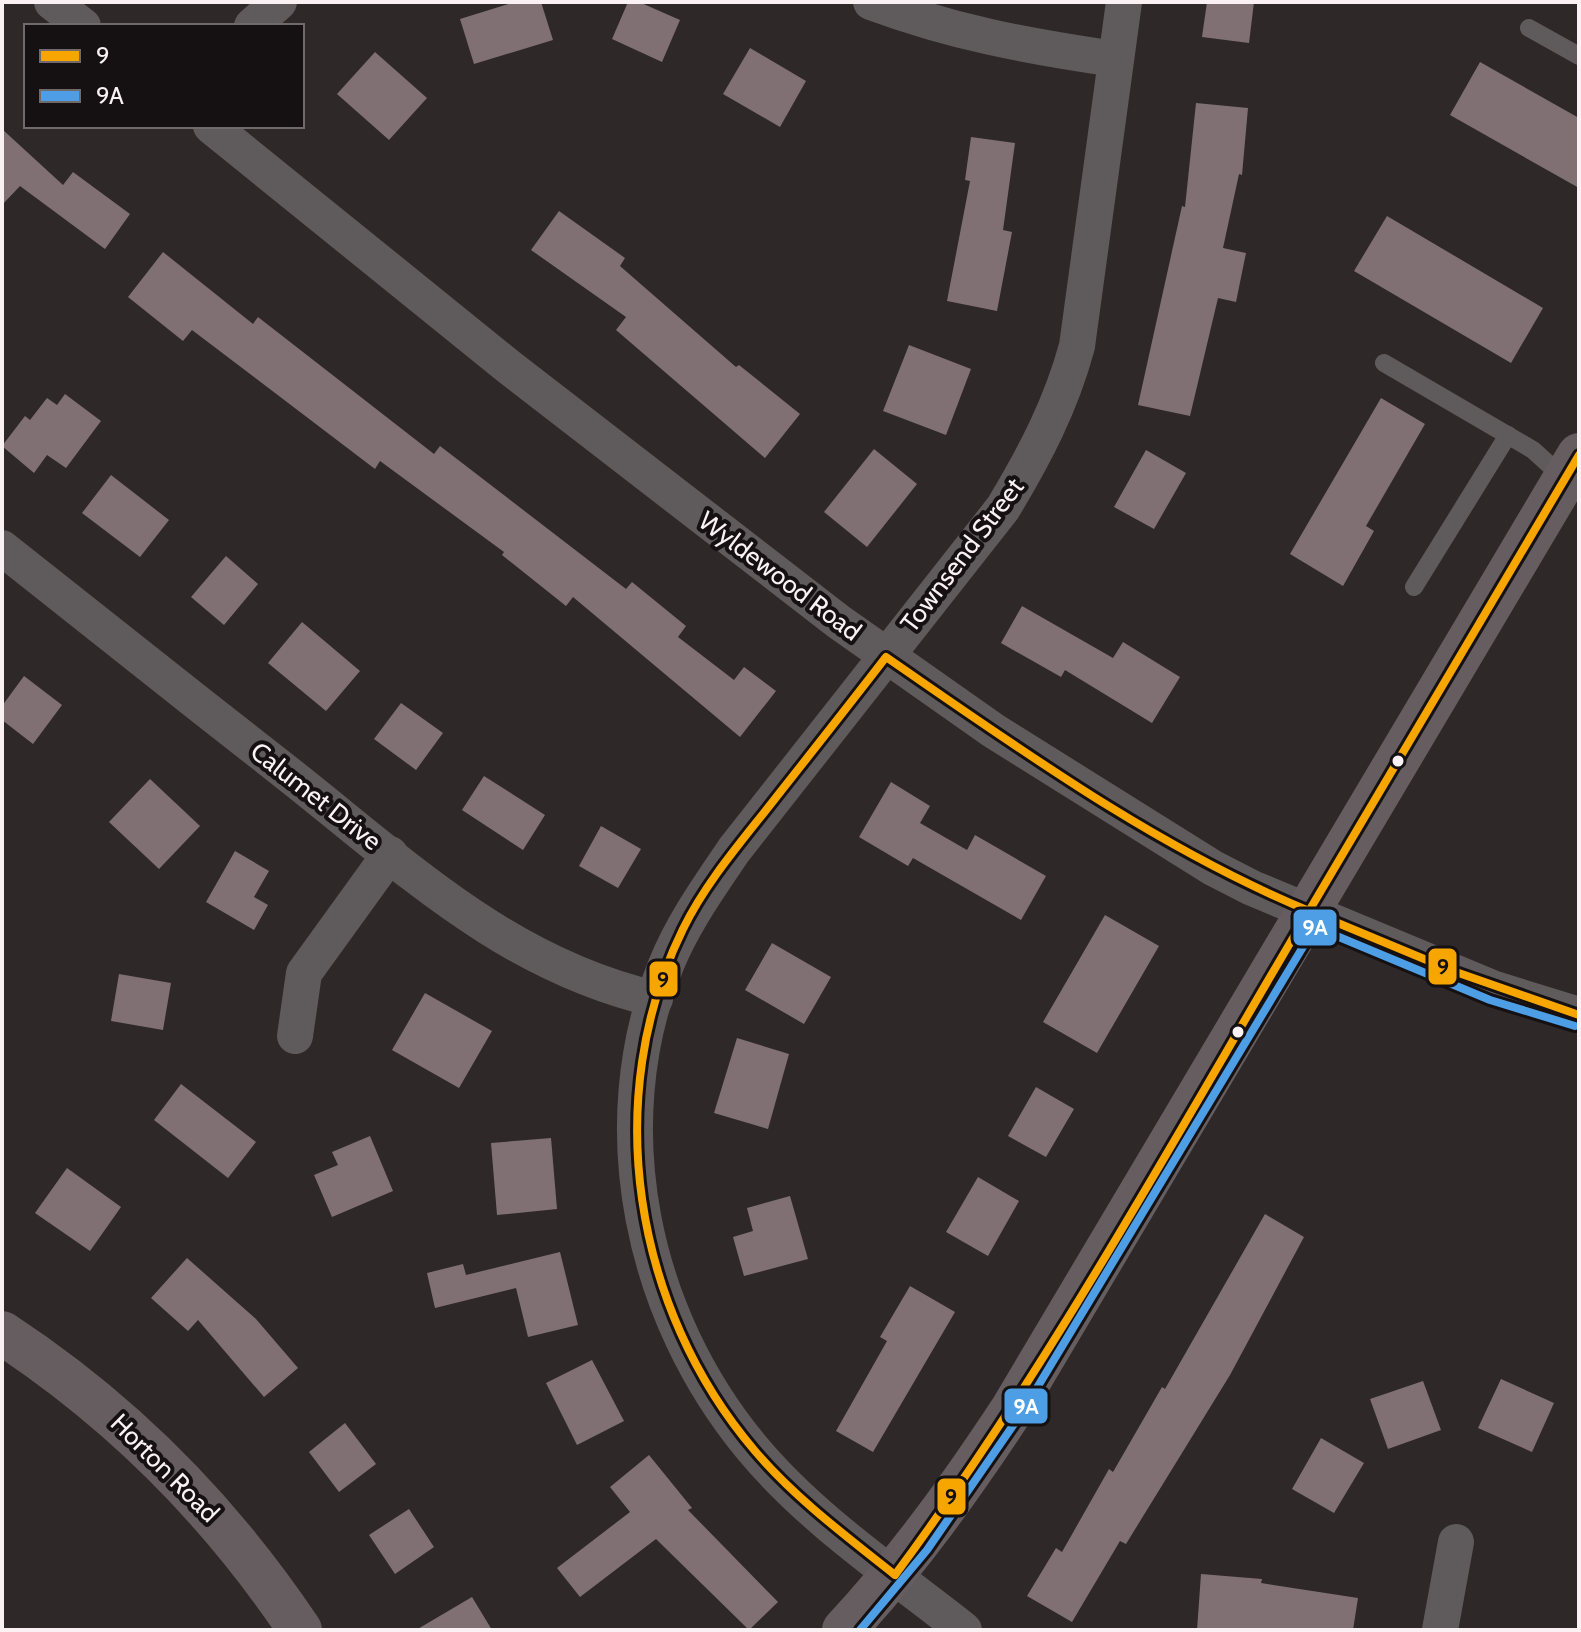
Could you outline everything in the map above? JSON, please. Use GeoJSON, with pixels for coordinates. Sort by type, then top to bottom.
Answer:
{"type":"FeatureCollection","features":[{"type":"Feature","properties":{"kind":"street"},"geometry":{"type":"LineString","coordinates":[[52,2],[80,24]]}},
{"type":"Feature","properties":{"kind":"street"},"geometry":{"type":"LineString","coordinates":[[254,24],[279,2]]}},
{"type":"Feature","properties":{"kind":"street"},"geometry":{"type":"LineString","coordinates":[[871,2],[933,25],[1007,44],[1115,59]]}},
{"type":"Feature","properties":{"kind":"street","name":"Townsend Street"},"geometry":{"type":"LineString","coordinates":[[964,1630],[822,1516],[754,1451],[688,1355],[653,1265],[637,1178],[639,1076],[655,999],[666,965],[698,902],[734,850],[1003,508],[1037,451],[1063,398],[1077,346],[1124,2]]}},
{"type":"Feature","properties":{"kind":"street","name":"Wyldewood Road"},"geometry":{"type":"LineString","coordinates":[[213,128],[509,367],[886,657],[994,731],[1213,868],[1495,989],[1579,1015]]}},
{"type":"Feature","properties":{"kind":"street"},"geometry":{"type":"LineString","coordinates":[[844,1630],[895,1575],[954,1498],[1013,1408],[1572,467]]}},
{"type":"Feature","properties":{"kind":"street","name":"Calumet Drive"},"geometry":{"type":"LineString","coordinates":[[5,557],[453,905],[519,949],[606,988],[655,999]]}},
{"type":"Feature","properties":{"kind":"street"},"geometry":{"type":"LineString","coordinates":[[295,1036],[304,973],[390,854]]}},
{"type":"Feature","properties":{"kind":"street","name":"Horton Road"},"geometry":{"type":"LineString","coordinates":[[2,1333],[92,1398],[150,1449],[222,1524],[300,1630]]}},
{"type":"Feature","properties":{"kind":"street"},"geometry":{"type":"LineString","coordinates":[[1440,1630],[1456,1542]]}},
{"type":"Feature","properties":{"kind":"lane"},"geometry":{"type":"LineString","coordinates":[[1529,28],[1579,56]]}},
{"type":"Feature","properties":{"kind":"lane"},"geometry":{"type":"LineString","coordinates":[[1384,363],[1533,450],[1572,467]]}},
{"type":"Feature","properties":{"kind":"lane"},"geometry":{"type":"LineString","coordinates":[[1414,587],[1508,435]]}},
{"type":"Feature","properties":{"kind":"building"},"geometry":{"type":"Polygon","coordinates":[[[515,2],[541,2],[553,40],[474,64],[460,19],[515,2]]]}},
{"type":"Feature","properties":{"kind":"building"},"geometry":{"type":"Polygon","coordinates":[[[628,2],[639,2],[680,20],[662,62],[612,39],[628,2]]]}},
{"type":"Feature","properties":{"kind":"building"},"geometry":{"type":"Polygon","coordinates":[[[1207,2],[1254,2],[1249,43],[1202,37],[1207,2]]]}},
{"type":"Feature","properties":{"kind":"building"},"geometry":{"type":"Polygon","coordinates":[[[750,48],[806,81],[780,127],[723,94],[750,48]]]}},
{"type":"Feature","properties":{"kind":"building"},"geometry":{"type":"Polygon","coordinates":[[[375,52],[427,98],[389,140],[337,94],[375,52]]]}},
{"type":"Feature","properties":{"kind":"building"},"geometry":{"type":"Polygon","coordinates":[[[1480,62],[1579,118],[1579,188],[1450,115],[1480,62]]]}},
{"type":"Feature","properties":{"kind":"building"},"geometry":{"type":"Polygon","coordinates":[[[1196,103],[1248,108],[1242,175],[1239,174],[1223,248],[1246,253],[1236,302],[1218,298],[1190,416],[1138,405],[1182,206],[1185,207],[1196,103]]]}},
{"type":"Feature","properties":{"kind":"building"},"geometry":{"type":"Polygon","coordinates":[[[2,129],[63,185],[73,172],[130,214],[105,249],[20,186],[2,205],[2,129]]]}},
{"type":"Feature","properties":{"kind":"building"},"geometry":{"type":"Polygon","coordinates":[[[971,137],[1015,143],[1003,230],[1012,232],[997,311],[947,301],[970,181],[965,180],[971,137]]]}},
{"type":"Feature","properties":{"kind":"building"},"geometry":{"type":"Polygon","coordinates":[[[559,211],[625,258],[620,266],[736,367],[739,365],[800,414],[765,458],[616,330],[626,317],[531,250],[559,211]]]}},
{"type":"Feature","properties":{"kind":"building"},"geometry":{"type":"Polygon","coordinates":[[[1387,216],[1543,308],[1511,363],[1354,271],[1387,216]]]}},
{"type":"Feature","properties":{"kind":"building"},"geometry":{"type":"Polygon","coordinates":[[[163,252],[253,324],[258,317],[434,454],[440,446],[626,589],[632,582],[686,626],[678,637],[734,680],[744,667],[776,691],[740,737],[573,597],[566,606],[502,555],[504,552],[380,461],[375,469],[192,330],[183,341],[128,297],[163,252]]]}},
{"type":"Feature","properties":{"kind":"building"},"geometry":{"type":"Polygon","coordinates":[[[909,345],[971,369],[946,435],[883,411],[909,345]]]}},
{"type":"Feature","properties":{"kind":"building"},"geometry":{"type":"Polygon","coordinates":[[[65,394],[101,421],[66,468],[47,455],[34,473],[2,446],[25,416],[30,420],[47,398],[57,405],[65,394]]]}},
{"type":"Feature","properties":{"kind":"building"},"geometry":{"type":"Polygon","coordinates":[[[1381,398],[1425,424],[1366,526],[1374,531],[1343,586],[1290,554],[1381,398]]]}},
{"type":"Feature","properties":{"kind":"building"},"geometry":{"type":"Polygon","coordinates":[[[874,449],[917,484],[867,547],[824,512],[874,449]]]}},
{"type":"Feature","properties":{"kind":"building"},"geometry":{"type":"Polygon","coordinates":[[[1146,450],[1186,473],[1154,529],[1114,507],[1146,450]]]}},
{"type":"Feature","properties":{"kind":"building"},"geometry":{"type":"Polygon","coordinates":[[[111,475],[169,520],[140,557],[82,513],[111,475]]]}},
{"type":"Feature","properties":{"kind":"building"},"geometry":{"type":"Polygon","coordinates":[[[226,556],[258,584],[224,625],[191,597],[226,556]]]}},
{"type":"Feature","properties":{"kind":"building"},"geometry":{"type":"Polygon","coordinates":[[[1022,606],[1113,658],[1123,642],[1180,677],[1152,723],[1065,670],[1061,677],[1001,643],[1022,606]]]}},
{"type":"Feature","properties":{"kind":"building"},"geometry":{"type":"Polygon","coordinates":[[[302,622],[360,671],[326,711],[268,663],[302,622]]]}},
{"type":"Feature","properties":{"kind":"building"},"geometry":{"type":"Polygon","coordinates":[[[24,676],[62,705],[33,744],[2,720],[2,706],[24,676]]]}},
{"type":"Feature","properties":{"kind":"building"},"geometry":{"type":"Polygon","coordinates":[[[401,703],[443,733],[416,770],[374,739],[401,703]]]}},
{"type":"Feature","properties":{"kind":"building"},"geometry":{"type":"Polygon","coordinates":[[[484,776],[545,815],[523,850],[462,810],[484,776]]]}},
{"type":"Feature","properties":{"kind":"building"},"geometry":{"type":"Polygon","coordinates":[[[150,779],[200,826],[159,869],[109,822],[150,779]]]}},
{"type":"Feature","properties":{"kind":"building"},"geometry":{"type":"Polygon","coordinates":[[[891,782],[930,806],[920,823],[967,850],[975,835],[1046,876],[1021,920],[913,858],[908,866],[859,837],[891,782]]]}},
{"type":"Feature","properties":{"kind":"building"},"geometry":{"type":"Polygon","coordinates":[[[601,826],[641,849],[618,888],[579,866],[601,826]]]}},
{"type":"Feature","properties":{"kind":"building"},"geometry":{"type":"Polygon","coordinates":[[[235,851],[269,871],[254,897],[268,905],[254,930],[206,902],[235,851]]]}},
{"type":"Feature","properties":{"kind":"building"},"geometry":{"type":"Polygon","coordinates":[[[1105,915],[1159,946],[1097,1053],[1043,1022],[1105,915]]]}},
{"type":"Feature","properties":{"kind":"building"},"geometry":{"type":"Polygon","coordinates":[[[772,943],[831,977],[804,1024],[745,990],[772,943]]]}},
{"type":"Feature","properties":{"kind":"building"},"geometry":{"type":"Polygon","coordinates":[[[119,974],[171,983],[163,1030],[111,1021],[119,974]]]}},
{"type":"Feature","properties":{"kind":"building"},"geometry":{"type":"Polygon","coordinates":[[[425,993],[492,1031],[459,1088],[392,1050],[425,993]]]}},
{"type":"Feature","properties":{"kind":"building"},"geometry":{"type":"Polygon","coordinates":[[[737,1038],[789,1054],[768,1129],[714,1113],[737,1038]]]}},
{"type":"Feature","properties":{"kind":"building"},"geometry":{"type":"Polygon","coordinates":[[[181,1084],[256,1142],[228,1178],[154,1120],[181,1084]]]}},
{"type":"Feature","properties":{"kind":"building"},"geometry":{"type":"Polygon","coordinates":[[[1036,1087],[1074,1109],[1046,1157],[1008,1136],[1036,1087]]]}},
{"type":"Feature","properties":{"kind":"building"},"geometry":{"type":"Polygon","coordinates":[[[370,1136],[393,1191],[332,1217],[314,1175],[338,1165],[332,1152],[370,1136]]]}},
{"type":"Feature","properties":{"kind":"building"},"geometry":{"type":"Polygon","coordinates":[[[551,1138],[557,1209],[497,1215],[491,1143],[551,1138]]]}},
{"type":"Feature","properties":{"kind":"building"},"geometry":{"type":"Polygon","coordinates":[[[67,1168],[121,1207],[90,1251],[35,1213],[67,1168]]]}},
{"type":"Feature","properties":{"kind":"building"},"geometry":{"type":"Polygon","coordinates":[[[978,1177],[1019,1201],[988,1256],[946,1232],[978,1177]]]}},
{"type":"Feature","properties":{"kind":"building"},"geometry":{"type":"Polygon","coordinates":[[[790,1196],[808,1259],[744,1276],[733,1237],[753,1231],[747,1208],[790,1196]]]}},
{"type":"Feature","properties":{"kind":"building"},"geometry":{"type":"Polygon","coordinates":[[[1265,1214],[1304,1237],[1230,1375],[1126,1544],[1120,1541],[1072,1622],[1027,1596],[1056,1548],[1062,1552],[1109,1469],[1113,1472],[1162,1387],[1165,1389],[1265,1214]]]}},
{"type":"Feature","properties":{"kind":"building"},"geometry":{"type":"Polygon","coordinates":[[[560,1252],[578,1325],[528,1337],[516,1288],[435,1308],[427,1273],[463,1264],[466,1275],[560,1252]]]}},
{"type":"Feature","properties":{"kind":"building"},"geometry":{"type":"Polygon","coordinates":[[[187,1258],[256,1319],[298,1368],[264,1397],[198,1320],[188,1331],[151,1298],[187,1258]]]}},
{"type":"Feature","properties":{"kind":"building"},"geometry":{"type":"Polygon","coordinates":[[[910,1286],[955,1312],[873,1452],[836,1431],[887,1341],[880,1337],[910,1286]]]}},
{"type":"Feature","properties":{"kind":"building"},"geometry":{"type":"Polygon","coordinates":[[[592,1360],[624,1421],[577,1445],[546,1383],[592,1360]]]}},
{"type":"Feature","properties":{"kind":"building"},"geometry":{"type":"Polygon","coordinates":[[[1501,1379],[1554,1403],[1532,1452],[1478,1428],[1501,1379]]]}},
{"type":"Feature","properties":{"kind":"building"},"geometry":{"type":"Polygon","coordinates":[[[1423,1381],[1441,1430],[1388,1449],[1370,1399],[1423,1381]]]}},
{"type":"Feature","properties":{"kind":"building"},"geometry":{"type":"Polygon","coordinates":[[[345,1423],[376,1464],[339,1492],[309,1452],[345,1423]]]}},
{"type":"Feature","properties":{"kind":"building"},"geometry":{"type":"Polygon","coordinates":[[[1321,1438],[1364,1463],[1334,1513],[1292,1489],[1321,1438]]]}},
{"type":"Feature","properties":{"kind":"building"},"geometry":{"type":"Polygon","coordinates":[[[649,1455],[692,1508],[688,1510],[778,1602],[749,1630],[656,1539],[580,1597],[557,1568],[630,1512],[610,1487],[649,1455]]]}},
{"type":"Feature","properties":{"kind":"building"},"geometry":{"type":"Polygon","coordinates":[[[409,1509],[434,1547],[395,1574],[369,1535],[409,1509]]]}},
{"type":"Feature","properties":{"kind":"building"},"geometry":{"type":"Polygon","coordinates":[[[1201,1574],[1262,1579],[1261,1583],[1358,1598],[1353,1630],[1197,1630],[1201,1574]]]}},
{"type":"Feature","properties":{"kind":"building"},"geometry":{"type":"Polygon","coordinates":[[[472,1597],[492,1630],[416,1630],[472,1597]]]}},
{"type":"Feature","properties":{"kind":"transit line","name":"9"},"geometry":{"type":"LineString","coordinates":[[1309,911],[1579,455]]}},
{"type":"Feature","properties":{"kind":"transit line","name":"9"},"geometry":{"type":"LineString","coordinates":[[886,657],[1039,762],[1144,827],[1198,858],[1309,911],[1059,1332],[952,1496],[895,1575],[787,1485],[755,1451],[713,1394],[681,1333],[657,1268],[642,1200],[637,1131],[642,1062],[657,994],[683,929],[725,862],[886,657]]}},
{"type":"Feature","properties":{"kind":"transit line","name":"9"},"geometry":{"type":"LineString","coordinates":[[1309,911],[1453,971],[1579,1015]]}},
{"type":"Feature","properties":{"kind":"transit line","name":"9A"},"geometry":{"type":"LineString","coordinates":[[860,1630],[927,1550],[1023,1411],[1315,927],[1490,1000],[1575,1026]]}}]}
